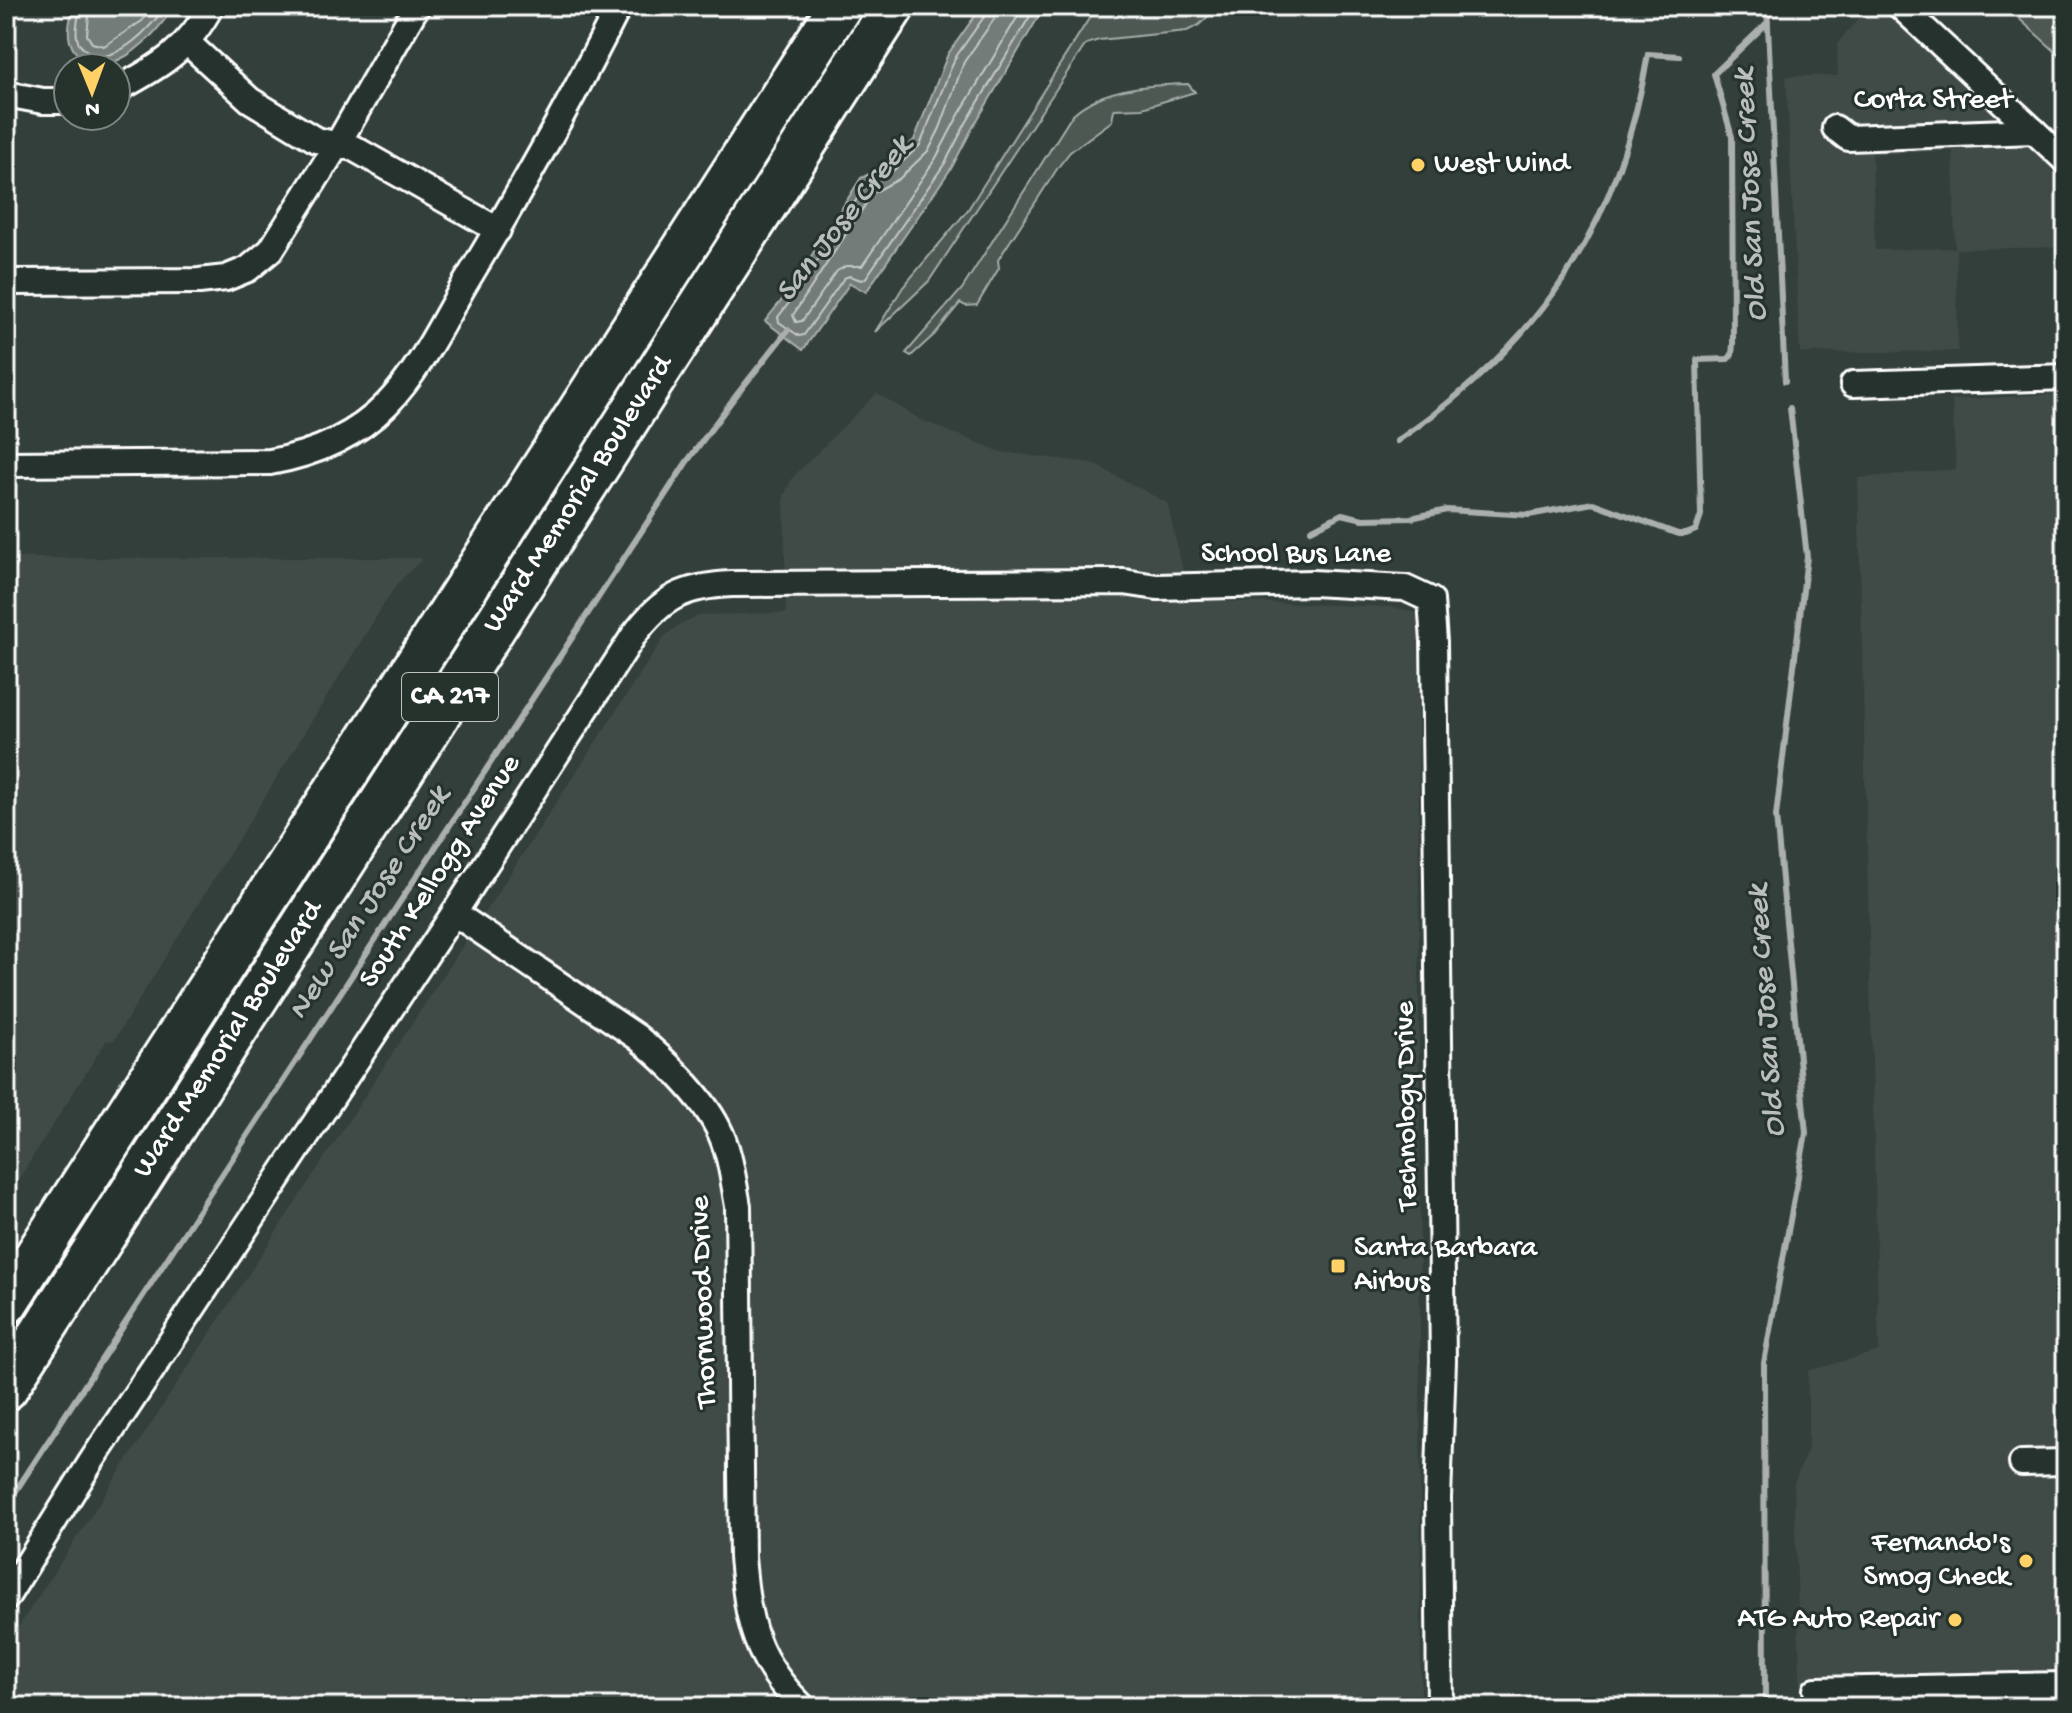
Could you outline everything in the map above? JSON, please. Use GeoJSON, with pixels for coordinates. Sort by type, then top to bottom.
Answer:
{"type":"FeatureCollection","features":[{"type":"Feature","properties":{"kind":"highway","name":"Ward Memorial Boulevard"},"geometry":{"type":"LineString","coordinates":[[6,1303],[840,6]]}},
{"type":"Feature","properties":{"kind":"highway","name":"Ward Memorial Boulevard"},"geometry":{"type":"LineString","coordinates":[[6,1388],[893,6]]}},
{"type":"Feature","properties":{"kind":"street"},"geometry":{"type":"LineString","coordinates":[[132,80],[173,56],[188,43],[211,6]]}},
{"type":"Feature","properties":{"kind":"street"},"geometry":{"type":"LineString","coordinates":[[6,282],[199,281],[226,278],[248,269],[271,250],[337,145],[417,6]]}},
{"type":"Feature","properties":{"kind":"street"},"geometry":{"type":"LineString","coordinates":[[6,464],[270,462],[303,456],[343,439],[386,405],[408,381],[498,230],[619,6]]}},
{"type":"Feature","properties":{"kind":"street"},"geometry":{"type":"LineString","coordinates":[[1900,6],[2066,161]]}},
{"type":"Feature","properties":{"kind":"street"},"geometry":{"type":"LineString","coordinates":[[188,43],[250,100],[316,140],[353,148],[498,230]]}},
{"type":"Feature","properties":{"kind":"street"},"geometry":{"type":"LineString","coordinates":[[6,94],[52,101]]}},
{"type":"Feature","properties":{"kind":"street","name":"Corta Street"},"geometry":{"type":"LineString","coordinates":[[1835,128],[1848,138],[2034,131]]}},
{"type":"Feature","properties":{"kind":"street"},"geometry":{"type":"LineString","coordinates":[[1853,384],[2066,377]]}},
{"type":"Feature","properties":{"kind":"street","name":"South Kellogg Avenue"},"geometry":{"type":"LineString","coordinates":[[6,1598],[99,1449],[634,635],[654,611],[681,592],[720,585],[1124,582],[1157,587]]}},
{"type":"Feature","properties":{"kind":"street","name":"School Bus Lane"},"geometry":{"type":"LineString","coordinates":[[1157,587],[1312,583],[1405,588],[1431,600]]}},
{"type":"Feature","properties":{"kind":"street","name":"Technology Drive"},"geometry":{"type":"LineString","coordinates":[[1431,600],[1441,1188],[1440,1707]]}},
{"type":"Feature","properties":{"kind":"street","name":"Thornwood Drive"},"geometry":{"type":"LineString","coordinates":[[454,913],[637,1037],[658,1054],[718,1126],[731,1162],[738,1206],[745,1592],[755,1641],[766,1665],[803,1707]]}},
{"type":"Feature","properties":{"kind":"street"},"geometry":{"type":"LineString","coordinates":[[2022,1463],[2066,1462]]}},
{"type":"Feature","properties":{"kind":"street"},"geometry":{"type":"LineString","coordinates":[[1816,1690],[2066,1685]]}},
{"type":"Feature","properties":{"kind":"shaded area"},"geometry":{"type":"Polygon","coordinates":[[[1097,6],[1219,6],[1199,25],[1187,31],[1086,44],[929,281],[875,332],[903,287],[967,211],[1097,6]]]}},
{"type":"Feature","properties":{"kind":"shaded area"},"geometry":{"type":"Polygon","coordinates":[[[1869,6],[1883,6],[2002,117],[2066,185],[2066,247],[1956,249],[1958,351],[1800,353],[1786,76],[1838,76],[1837,44],[1869,6]],[[1953,151],[1872,154],[1875,250],[1955,248],[1953,151]]]}},
{"type":"Feature","properties":{"kind":"shaded area"},"geometry":{"type":"Polygon","coordinates":[[[2005,6],[2066,6],[2066,61],[2005,6]]]}},
{"type":"Feature","properties":{"kind":"shaded area"},"geometry":{"type":"Polygon","coordinates":[[[1188,84],[1195,92],[1142,108],[1114,109],[1112,121],[1070,152],[1059,166],[998,260],[999,268],[977,305],[960,303],[935,334],[911,356],[906,353],[962,289],[1073,114],[1098,98],[1127,89],[1188,84]]]}},
{"type":"Feature","properties":{"kind":"shaded area"},"geometry":{"type":"Polygon","coordinates":[[[877,393],[921,420],[1001,452],[1092,463],[1167,503],[1190,600],[1393,607],[1418,613],[1421,1707],[6,1707],[6,1646],[665,636],[680,624],[701,615],[786,613],[784,495],[793,477],[877,393]]]}},
{"type":"Feature","properties":{"kind":"shaded area"},"geometry":{"type":"Polygon","coordinates":[[[2066,396],[2066,1707],[1801,1707],[1794,1483],[1808,1449],[1808,1371],[1879,1351],[1858,478],[1956,469],[1952,400],[2066,396]]]}},
{"type":"Feature","properties":{"kind":"shaded area"},"geometry":{"type":"Polygon","coordinates":[[[6,558],[423,558],[396,585],[114,1040],[106,1041],[6,1199],[6,558]]]}},
{"type":"Feature","properties":{"kind":"water"},"geometry":{"type":"Polygon","coordinates":[[[73,6],[174,6],[158,28],[132,52],[75,52],[70,40],[73,6]]]}},
{"type":"Feature","properties":{"kind":"water","name":"San Jose Creek"},"geometry":{"type":"Polygon","coordinates":[[[982,6],[1045,6],[952,167],[866,292],[850,283],[803,350],[765,321],[789,291],[861,178],[889,164],[914,140],[948,54],[982,6]]]}},
{"type":"Feature","properties":{"kind":"waterway","name":"Old San Jose Creek"},"geometry":{"type":"LineString","coordinates":[[1767,6],[1785,381]]}},
{"type":"Feature","properties":{"kind":"waterway"},"geometry":{"type":"LineString","coordinates":[[1311,530],[1342,514],[1363,519],[1411,518],[1447,510],[1529,515],[1593,503],[1678,534],[1696,530],[1701,515],[1697,360],[1728,359],[1732,355],[1733,344],[1732,137],[1714,74],[1768,22]]}},
{"type":"Feature","properties":{"kind":"waterway"},"geometry":{"type":"LineString","coordinates":[[1397,441],[1448,403],[1493,363],[1532,321],[1566,276],[1594,227],[1617,174],[1635,117],[1648,54],[1679,56]]}},
{"type":"Feature","properties":{"kind":"waterway","name":"New San Jose Creek"},"geometry":{"type":"LineString","coordinates":[[6,1506],[686,463],[788,330]]}},
{"type":"Feature","properties":{"kind":"waterway","name":"Old San Jose Creek"},"geometry":{"type":"LineString","coordinates":[[1765,1707],[1764,1363],[1806,1133],[1776,816],[1807,557],[1790,408]]}},
{"type":"Feature","properties":{"kind":"place","name":"West Wind"},"geometry":{"type":"Point","coordinates":[1418,165]}},
{"type":"Feature","properties":{"kind":"place","name":"Santa Barbara Airbus"},"geometry":{"type":"Point","coordinates":[1338,1266]}},
{"type":"Feature","properties":{"kind":"place","name":"Fernando's Smog Check"},"geometry":{"type":"Point","coordinates":[2026,1561]}},
{"type":"Feature","properties":{"kind":"place","name":"ATG Auto Repair"},"geometry":{"type":"Point","coordinates":[1955,1620]}}]}
